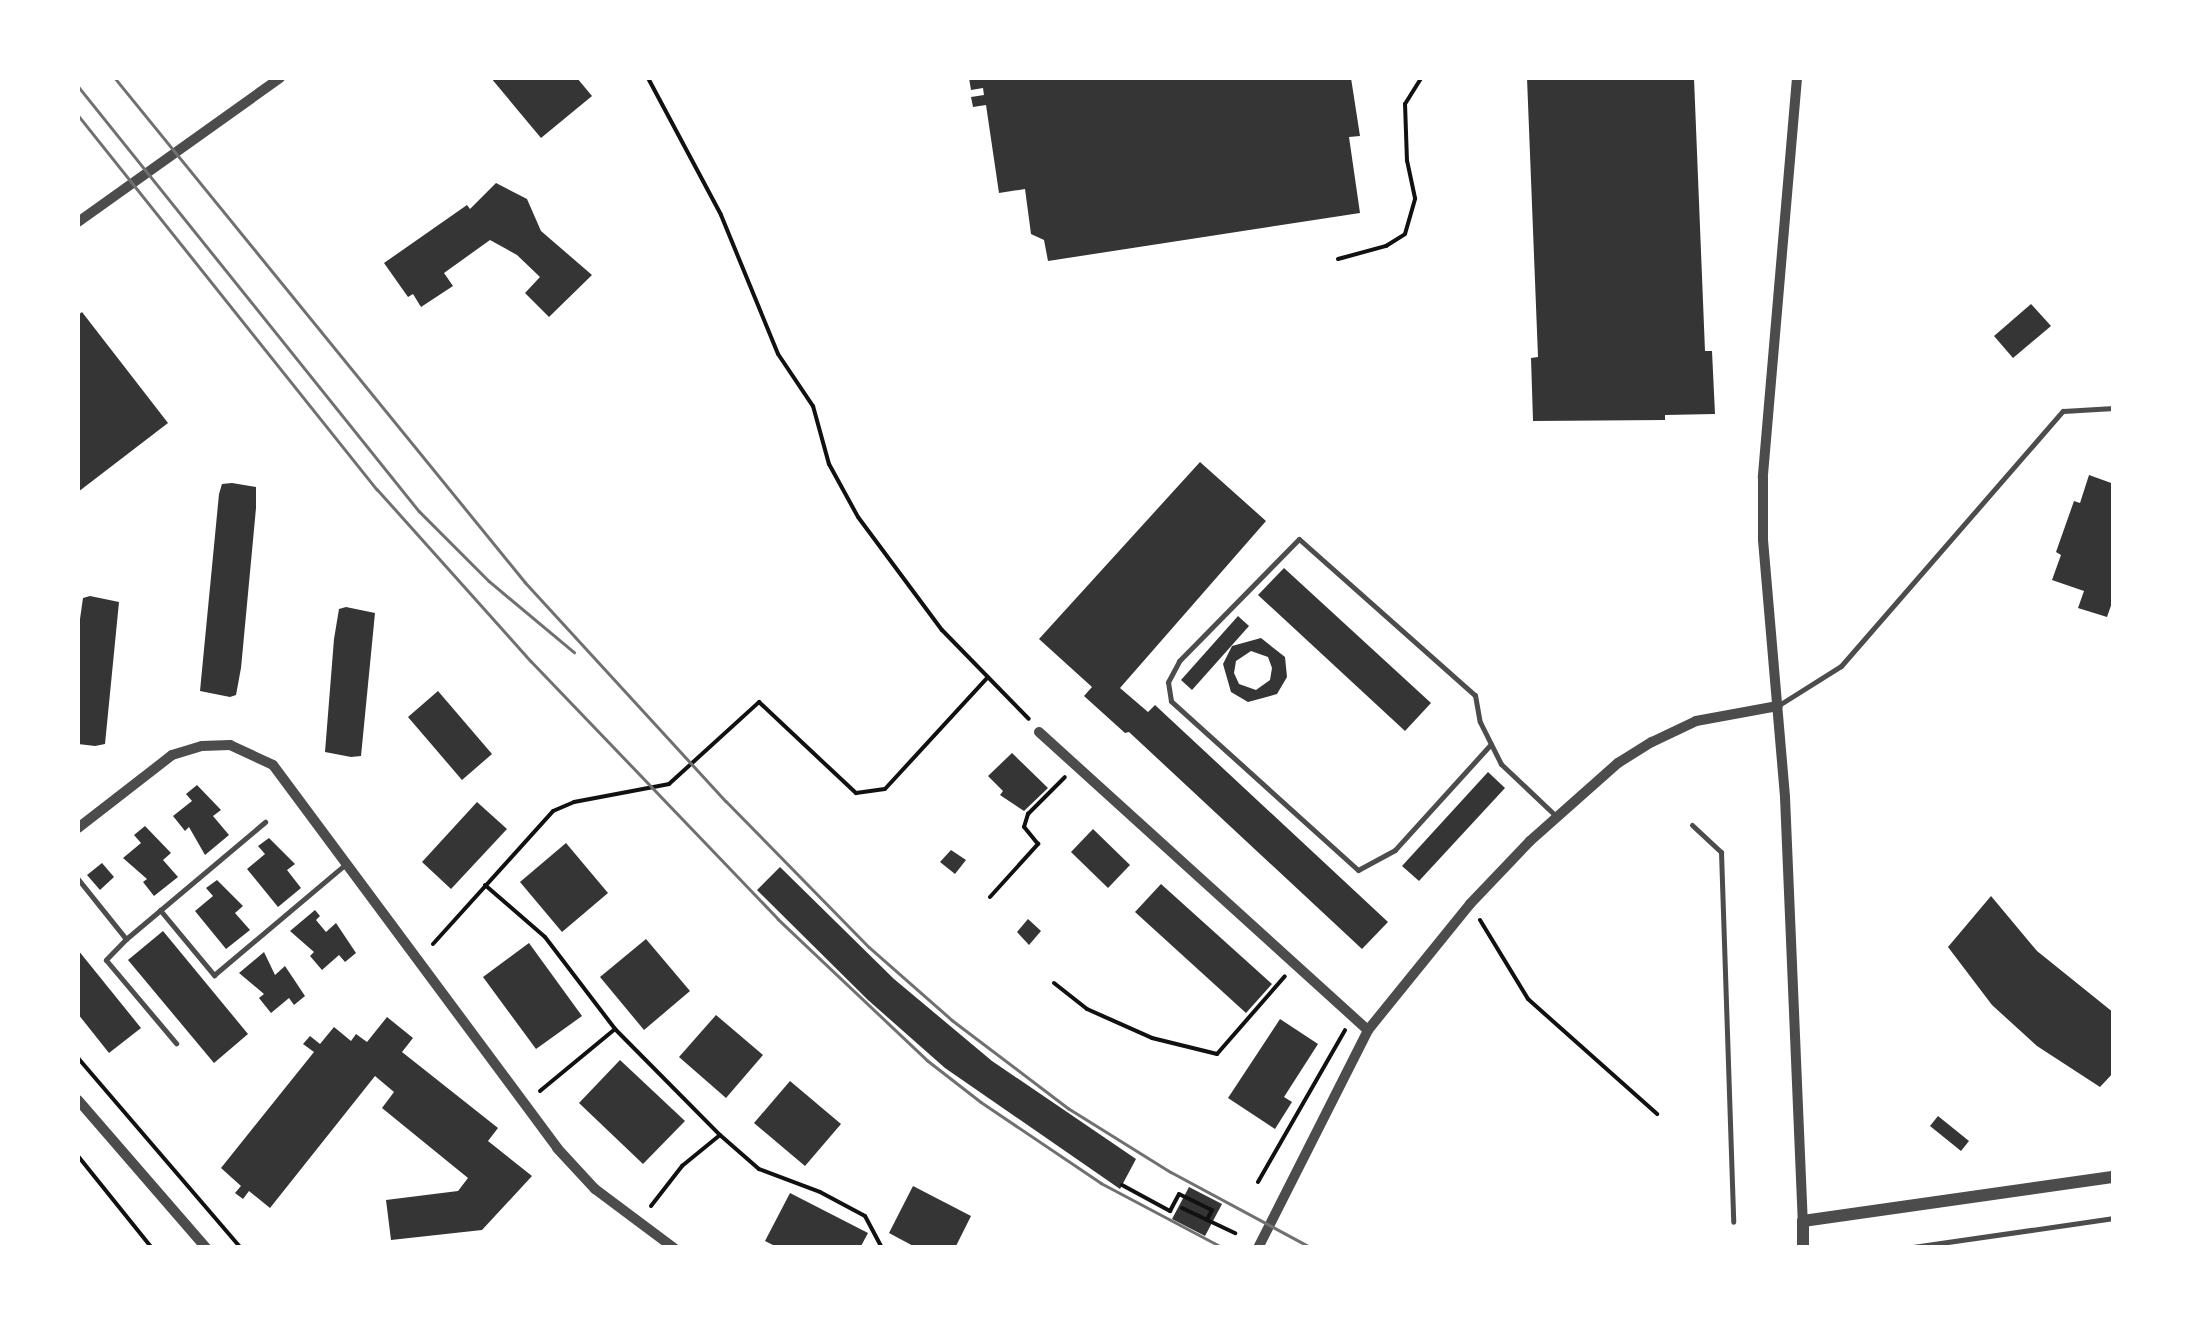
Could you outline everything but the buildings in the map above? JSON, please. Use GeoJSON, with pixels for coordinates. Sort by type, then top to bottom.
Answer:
{"type":"FeatureCollection","features":[{"type":"Feature","properties":{"kind":"street"},"geometry":{"type":"LineString","coordinates":[[78,222],[280,78]]}},
{"type":"Feature","properties":{"kind":"street"},"geometry":{"type":"LineString","coordinates":[[1797,78],[1764,478],[1766,595],[1778,706],[1803,1248]]}},
{"type":"Feature","properties":{"kind":"street"},"geometry":{"type":"LineString","coordinates":[[1258,1248],[1368,1030],[1470,904],[1556,816],[1618,763],[1696,721],[1778,706]]}},
{"type":"Feature","properties":{"kind":"street"},"geometry":{"type":"LineString","coordinates":[[1039,732],[1368,1030]]}},
{"type":"Feature","properties":{"kind":"street"},"geometry":{"type":"LineString","coordinates":[[78,828],[172,754],[202,746],[230,745],[273,765],[557,1148],[596,1189],[674,1248]]}},
{"type":"Feature","properties":{"kind":"street"},"geometry":{"type":"LineString","coordinates":[[78,1100],[206,1248]]}},
{"type":"Feature","properties":{"kind":"street"},"geometry":{"type":"LineString","coordinates":[[1803,1221],[2114,1177]]}},
{"type":"Feature","properties":{"kind":"lane"},"geometry":{"type":"LineString","coordinates":[[1778,706],[1841,666],[2062,411],[2114,408]]}},
{"type":"Feature","properties":{"kind":"lane"},"geometry":{"type":"LineString","coordinates":[[1491,744],[1395,850],[1358,870],[1171,701],[1168,682],[1179,661],[1299,539],[1474,695],[1501,764],[1556,816]]}},
{"type":"Feature","properties":{"kind":"lane"},"geometry":{"type":"LineString","coordinates":[[176,1043],[106,960],[265,822]]}},
{"type":"Feature","properties":{"kind":"lane"},"geometry":{"type":"LineString","coordinates":[[1692,825],[1721,852],[1733,1222]]}},
{"type":"Feature","properties":{"kind":"lane"},"geometry":{"type":"LineString","coordinates":[[160,910],[214,975],[348,864]]}},
{"type":"Feature","properties":{"kind":"lane"},"geometry":{"type":"LineString","coordinates":[[78,880],[126,939]]}},
{"type":"Feature","properties":{"kind":"lane"},"geometry":{"type":"LineString","coordinates":[[1906,1248],[2114,1218]]}},
{"type":"Feature","properties":{"kind":"path"},"geometry":{"type":"LineString","coordinates":[[648,78],[721,215],[778,354],[813,406],[829,464],[858,516],[942,630],[1029,718]]}},
{"type":"Feature","properties":{"kind":"path"},"geometry":{"type":"LineString","coordinates":[[1338,260],[1386,246],[1404,234],[1415,198],[1407,161],[1405,104],[1421,78]]}},
{"type":"Feature","properties":{"kind":"path"},"geometry":{"type":"LineString","coordinates":[[433,944],[553,811],[574,802],[668,784],[759,702],[856,793],[885,789],[988,677]]}},
{"type":"Feature","properties":{"kind":"path"},"geometry":{"type":"LineString","coordinates":[[990,897],[1038,844],[1024,827],[1028,814],[1076,766]]}},
{"type":"Feature","properties":{"kind":"path"},"geometry":{"type":"LineString","coordinates":[[485,885],[545,936],[614,1029],[720,1135],[759,1169],[820,1192],[865,1216],[882,1248]]}},
{"type":"Feature","properties":{"kind":"path"},"geometry":{"type":"LineString","coordinates":[[1470,904],[1528,999],[1657,1114]]}},
{"type":"Feature","properties":{"kind":"path"},"geometry":{"type":"LineString","coordinates":[[1054,984],[1087,1009],[1152,1038],[1216,1054],[1295,965]]}},
{"type":"Feature","properties":{"kind":"path"},"geometry":{"type":"LineString","coordinates":[[1258,1182],[1353,1017]]}},
{"type":"Feature","properties":{"kind":"path"},"geometry":{"type":"LineString","coordinates":[[540,1091],[614,1029]]}},
{"type":"Feature","properties":{"kind":"path"},"geometry":{"type":"LineString","coordinates":[[78,1058],[241,1248]]}},
{"type":"Feature","properties":{"kind":"path"},"geometry":{"type":"LineString","coordinates":[[651,1206],[682,1166],[720,1135]]}},
{"type":"Feature","properties":{"kind":"path"},"geometry":{"type":"LineString","coordinates":[[78,1156],[152,1248]]}},
{"type":"Feature","properties":{"kind":"path"},"geometry":{"type":"LineString","coordinates":[[1122,1185],[1170,1210],[1179,1194],[1212,1210],[1207,1220]]}},
{"type":"Feature","properties":{"kind":"path"},"geometry":{"type":"LineString","coordinates":[[1182,1208],[1234,1234]]}},
{"type":"Feature","properties":{"kind":"tram line"},"geometry":{"type":"LineString","coordinates":[[115,78],[525,582],[726,801],[869,947],[952,1020],[1068,1108],[1171,1172],[1312,1248]]}},
{"type":"Feature","properties":{"kind":"tram line"},"geometry":{"type":"LineString","coordinates":[[78,86],[419,511],[489,581],[574,652]]}},
{"type":"Feature","properties":{"kind":"tram line"},"geometry":{"type":"LineString","coordinates":[[78,115],[377,489],[531,661],[778,919],[927,1060],[981,1102],[1101,1183],[1224,1248]]}}]}
